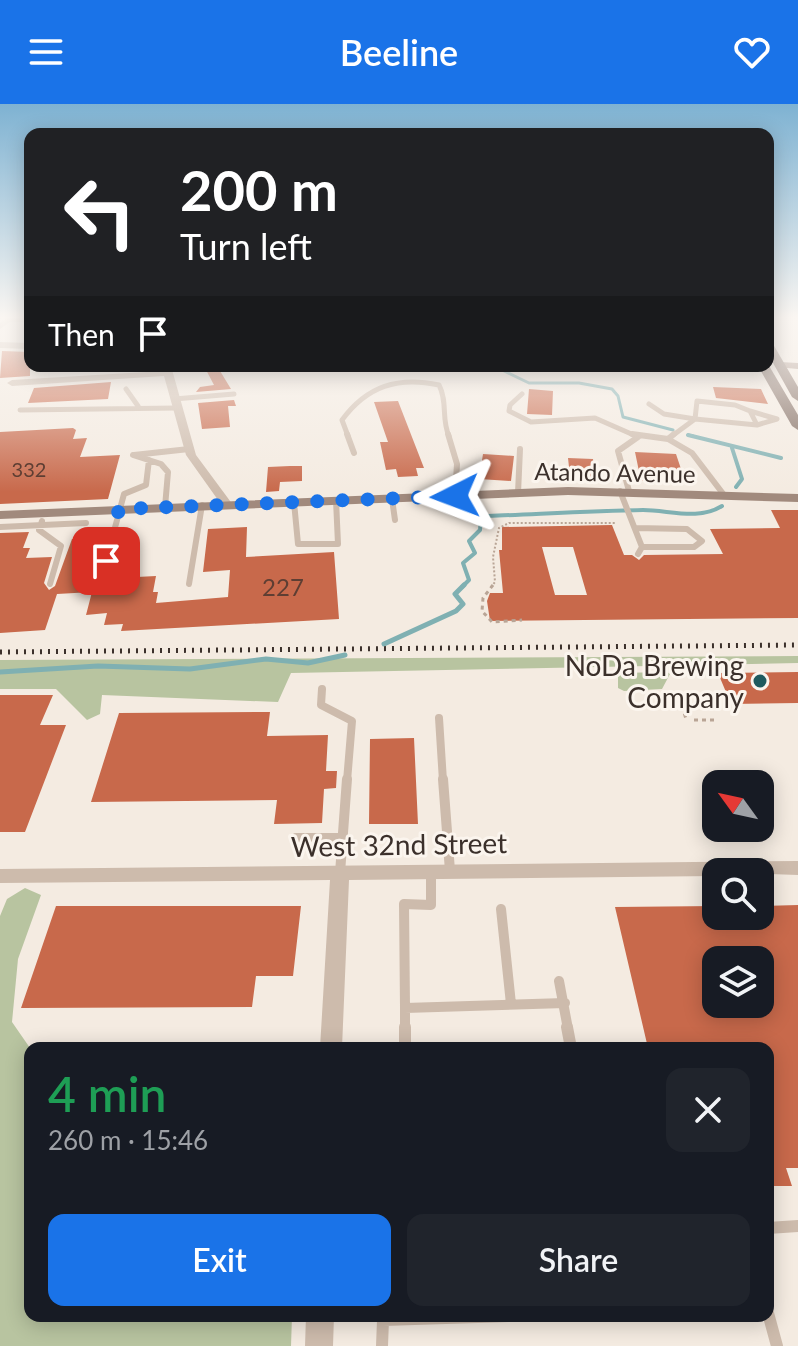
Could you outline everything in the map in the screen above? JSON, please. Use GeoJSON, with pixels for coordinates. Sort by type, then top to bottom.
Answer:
{"type":"FeatureCollection","features":[{"type":"Feature","properties":{"kind":"main road"},"geometry":{"type":"LineString","coordinates":[[776,376],[796,422]]}},
{"type":"Feature","properties":{"kind":"main road"},"geometry":{"type":"LineString","coordinates":[[780,376],[798,397]]}},
{"type":"Feature","properties":{"kind":"main road","name":"Atando Avenue"},"geometry":{"type":"LineString","coordinates":[[0,515],[43,519],[119,509],[518,493],[798,498]]}},
{"type":"Feature","properties":{"kind":"street"},"geometry":{"type":"LineString","coordinates":[[12,383],[96,376]]}},
{"type":"Feature","properties":{"kind":"street"},"geometry":{"type":"LineString","coordinates":[[168,376],[189,449],[227,505]]}},
{"type":"Feature","properties":{"kind":"street","name":"West 32nd Street"},"geometry":{"type":"LineString","coordinates":[[0,876],[798,868]]}},
{"type":"Feature","properties":{"kind":"street"},"geometry":{"type":"LineString","coordinates":[[331,1042],[340,873]]}},
{"type":"Feature","properties":{"kind":"street"},"geometry":{"type":"LineString","coordinates":[[319,1346],[320,1322]]}},
{"type":"Feature","properties":{"kind":"lane"},"geometry":{"type":"LineString","coordinates":[[354,453],[342,420],[354,400],[390,382],[411,380],[439,385],[445,397],[441,414],[455,448],[459,473],[455,496]]}},
{"type":"Feature","properties":{"kind":"lane"},"geometry":{"type":"LineString","coordinates":[[126,389],[138,406]]}},
{"type":"Feature","properties":{"kind":"lane"},"geometry":{"type":"LineString","coordinates":[[20,410],[175,404],[234,394]]}},
{"type":"Feature","properties":{"kind":"lane"},"geometry":{"type":"LineString","coordinates":[[522,394],[509,411],[521,420],[595,418],[638,437],[668,439],[692,453],[724,495]]}},
{"type":"Feature","properties":{"kind":"lane"},"geometry":{"type":"LineString","coordinates":[[668,439],[695,419],[697,401],[735,405],[796,422]]}},
{"type":"Feature","properties":{"kind":"lane"},"geometry":{"type":"LineString","coordinates":[[649,404],[664,414],[695,419],[757,425],[776,422],[776,417]]}},
{"type":"Feature","properties":{"kind":"lane"},"geometry":{"type":"LineString","coordinates":[[750,411],[757,425]]}},
{"type":"Feature","properties":{"kind":"lane"},"geometry":{"type":"LineString","coordinates":[[633,525],[693,531],[702,541],[694,547],[640,551],[633,525],[625,495],[618,451],[638,437]]}},
{"type":"Feature","properties":{"kind":"lane"},"geometry":{"type":"LineString","coordinates":[[165,507],[168,472],[161,464],[133,455],[189,449]]}},
{"type":"Feature","properties":{"kind":"lane"},"geometry":{"type":"LineString","coordinates":[[518,493],[520,449]]}},
{"type":"Feature","properties":{"kind":"lane"},"geometry":{"type":"LineString","coordinates":[[106,561],[126,491],[141,490],[146,485],[149,460]]}},
{"type":"Feature","properties":{"kind":"lane"},"geometry":{"type":"LineString","coordinates":[[392,499],[395,520]]}},
{"type":"Feature","properties":{"kind":"lane"},"geometry":{"type":"LineString","coordinates":[[294,502],[298,544],[338,544],[336,500]]}},
{"type":"Feature","properties":{"kind":"lane"},"geometry":{"type":"LineString","coordinates":[[189,584],[202,505]]}},
{"type":"Feature","properties":{"kind":"lane"},"geometry":{"type":"LineString","coordinates":[[43,519],[39,530],[61,546],[50,584]]}},
{"type":"Feature","properties":{"kind":"lane"},"geometry":{"type":"LineString","coordinates":[[0,527],[43,519],[86,523]]}},
{"type":"Feature","properties":{"kind":"lane"},"geometry":{"type":"LineString","coordinates":[[322,689],[321,705],[352,721],[340,873]]}},
{"type":"Feature","properties":{"kind":"lane"},"geometry":{"type":"LineString","coordinates":[[405,1042],[404,904],[431,905],[440,872],[439,718]]}},
{"type":"Feature","properties":{"kind":"lane"},"geometry":{"type":"LineString","coordinates":[[296,838],[342,838]]}},
{"type":"Feature","properties":{"kind":"lane"},"geometry":{"type":"LineString","coordinates":[[501,909],[511,1004]]}},
{"type":"Feature","properties":{"kind":"lane"},"geometry":{"type":"LineString","coordinates":[[559,981],[570,1042]]}},
{"type":"Feature","properties":{"kind":"lane"},"geometry":{"type":"LineString","coordinates":[[405,1008],[565,1003]]}},
{"type":"Feature","properties":{"kind":"lane"},"geometry":{"type":"LineString","coordinates":[[774,1228],[798,1226]]}},
{"type":"Feature","properties":{"kind":"lane"},"geometry":{"type":"LineString","coordinates":[[382,1346],[383,1322]]}},
{"type":"Feature","properties":{"kind":"lane"},"geometry":{"type":"LineString","coordinates":[[770,1322],[777,1346]]}},
{"type":"Feature","properties":{"kind":"path"},"geometry":{"type":"LineString","coordinates":[[522,620],[492,622],[482,611],[483,598],[495,582],[493,560],[499,528],[509,523],[615,523]]}},
{"type":"Feature","properties":{"kind":"path"},"geometry":{"type":"LineString","coordinates":[[682,706],[686,719]]}},
{"type":"Feature","properties":{"kind":"path"},"geometry":{"type":"LineString","coordinates":[[694,720],[718,720]]}},
{"type":"Feature","properties":{"kind":"green space"},"geometry":{"type":"Polygon","coordinates":[[[798,656],[798,663],[291,673],[278,702],[102,695],[100,714],[87,720],[56,689],[0,689],[0,660],[798,656]]]}},
{"type":"Feature","properties":{"kind":"green space"},"geometry":{"type":"Polygon","coordinates":[[[618,673],[670,674],[662,689],[624,691],[618,688],[618,673]]]}},
{"type":"Feature","properties":{"kind":"green space"},"geometry":{"type":"Polygon","coordinates":[[[25,888],[41,895],[18,959],[12,1022],[26,1042],[24,1322],[292,1322],[291,1346],[0,1346],[0,916],[7,899],[25,888]]]}},
{"type":"Feature","properties":{"kind":"building"},"geometry":{"type":"Polygon","coordinates":[[[209,376],[223,376],[231,389],[196,392],[200,387],[214,385],[209,376]]]}},
{"type":"Feature","properties":{"kind":"building"},"geometry":{"type":"Polygon","coordinates":[[[111,382],[108,399],[28,403],[34,388],[111,382]]]}},
{"type":"Feature","properties":{"kind":"building"},"geometry":{"type":"Polygon","coordinates":[[[713,387],[761,389],[768,404],[716,398],[713,387]]]}},
{"type":"Feature","properties":{"kind":"building"},"geometry":{"type":"Polygon","coordinates":[[[529,389],[553,391],[552,415],[527,414],[529,389]]]}},
{"type":"Feature","properties":{"kind":"building"},"geometry":{"type":"Polygon","coordinates":[[[234,400],[236,406],[228,406],[230,427],[202,429],[198,403],[234,400]]]}},
{"type":"Feature","properties":{"kind":"building"},"geometry":{"type":"Polygon","coordinates":[[[398,401],[424,468],[416,468],[418,476],[398,477],[396,469],[386,470],[380,442],[388,442],[374,402],[398,401]]]}},
{"type":"Feature","properties":{"kind":"building"},"geometry":{"type":"Polygon","coordinates":[[[76,430],[73,439],[87,438],[80,457],[120,455],[108,499],[0,504],[0,432],[76,430]]]}},
{"type":"Feature","properties":{"kind":"building"},"geometry":{"type":"Polygon","coordinates":[[[635,452],[676,454],[683,475],[659,474],[661,481],[641,481],[635,452]]]}},
{"type":"Feature","properties":{"kind":"building"},"geometry":{"type":"Polygon","coordinates":[[[483,454],[514,456],[511,481],[479,479],[483,454]]]}},
{"type":"Feature","properties":{"kind":"building"},"geometry":{"type":"Polygon","coordinates":[[[568,458],[593,459],[595,477],[570,476],[568,458]]]}},
{"type":"Feature","properties":{"kind":"building"},"geometry":{"type":"Polygon","coordinates":[[[302,466],[302,481],[280,482],[279,491],[266,492],[268,467],[302,466]]]}},
{"type":"Feature","properties":{"kind":"building"},"geometry":{"type":"Polygon","coordinates":[[[771,510],[798,510],[798,618],[490,621],[487,601],[490,593],[503,593],[499,550],[502,550],[502,527],[612,525],[624,555],[632,555],[639,560],[644,555],[723,554],[710,529],[780,528],[771,510]],[[542,547],[555,595],[587,595],[573,547],[542,547]]]}},
{"type":"Feature","properties":{"kind":"building"},"geometry":{"type":"Polygon","coordinates":[[[247,527],[246,557],[334,552],[339,619],[121,631],[123,624],[104,625],[107,613],[86,615],[92,592],[57,594],[45,630],[0,633],[0,533],[29,532],[23,548],[30,548],[26,558],[52,557],[44,583],[49,590],[55,586],[72,539],[92,539],[79,580],[156,576],[153,592],[158,592],[156,603],[228,597],[230,570],[203,572],[208,529],[247,527]]]}},
{"type":"Feature","properties":{"kind":"building","name":"NoDa Brewing Company"},"geometry":{"type":"Polygon","coordinates":[[[798,672],[798,703],[731,704],[718,673],[798,672]]]}},
{"type":"Feature","properties":{"kind":"building"},"geometry":{"type":"Polygon","coordinates":[[[0,695],[53,695],[40,725],[66,725],[25,832],[0,832],[0,695]]]}},
{"type":"Feature","properties":{"kind":"building"},"geometry":{"type":"Polygon","coordinates":[[[270,712],[267,736],[328,735],[326,771],[337,771],[336,788],[324,789],[322,823],[274,824],[277,800],[91,802],[119,713],[270,712]]]}},
{"type":"Feature","properties":{"kind":"building"},"geometry":{"type":"Polygon","coordinates":[[[414,738],[418,824],[369,824],[370,739],[414,738]]]}},
{"type":"Feature","properties":{"kind":"building"},"geometry":{"type":"Polygon","coordinates":[[[798,905],[798,1168],[786,1168],[792,1186],[774,1186],[774,1042],[647,1042],[615,907],[702,906],[702,930],[774,930],[774,906],[798,905]]]}},
{"type":"Feature","properties":{"kind":"building"},"geometry":{"type":"Polygon","coordinates":[[[56,906],[301,906],[293,976],[256,976],[252,1007],[21,1008],[56,906]]]}},
{"type":"Feature","properties":{"kind":"waterway"},"geometry":{"type":"LineString","coordinates":[[515,376],[529,383],[579,383],[612,389],[618,396],[623,417],[673,430]]}},
{"type":"Feature","properties":{"kind":"waterway"},"geometry":{"type":"LineString","coordinates":[[693,436],[688,435],[781,458]]}},
{"type":"Feature","properties":{"kind":"waterway"},"geometry":{"type":"LineString","coordinates":[[732,448],[742,479],[736,487]]}},
{"type":"Feature","properties":{"kind":"waterway"},"geometry":{"type":"LineString","coordinates":[[384,644],[456,611],[463,604],[455,594],[469,580],[463,563],[475,553],[469,541],[480,530],[481,519],[488,516],[643,510],[693,514],[722,506]]}},
{"type":"Feature","properties":{"kind":"waterway"},"geometry":{"type":"LineString","coordinates":[[0,672],[98,666],[190,669],[266,659],[308,663],[345,655]]}},
{"type":"Feature","properties":{"kind":"railway"},"geometry":{"type":"LineString","coordinates":[[0,652],[798,645]]}},
{"type":"Feature","properties":{"kind":"place","name":"NoDa Brewing Company"},"geometry":{"type":"Point","coordinates":[760,681]}},
{"type":"Feature","properties":{"kind":"route"},"geometry":{"type":"LineString","coordinates":[[106,561],[116,532],[114,520],[119,509],[455,496]]}}]}
